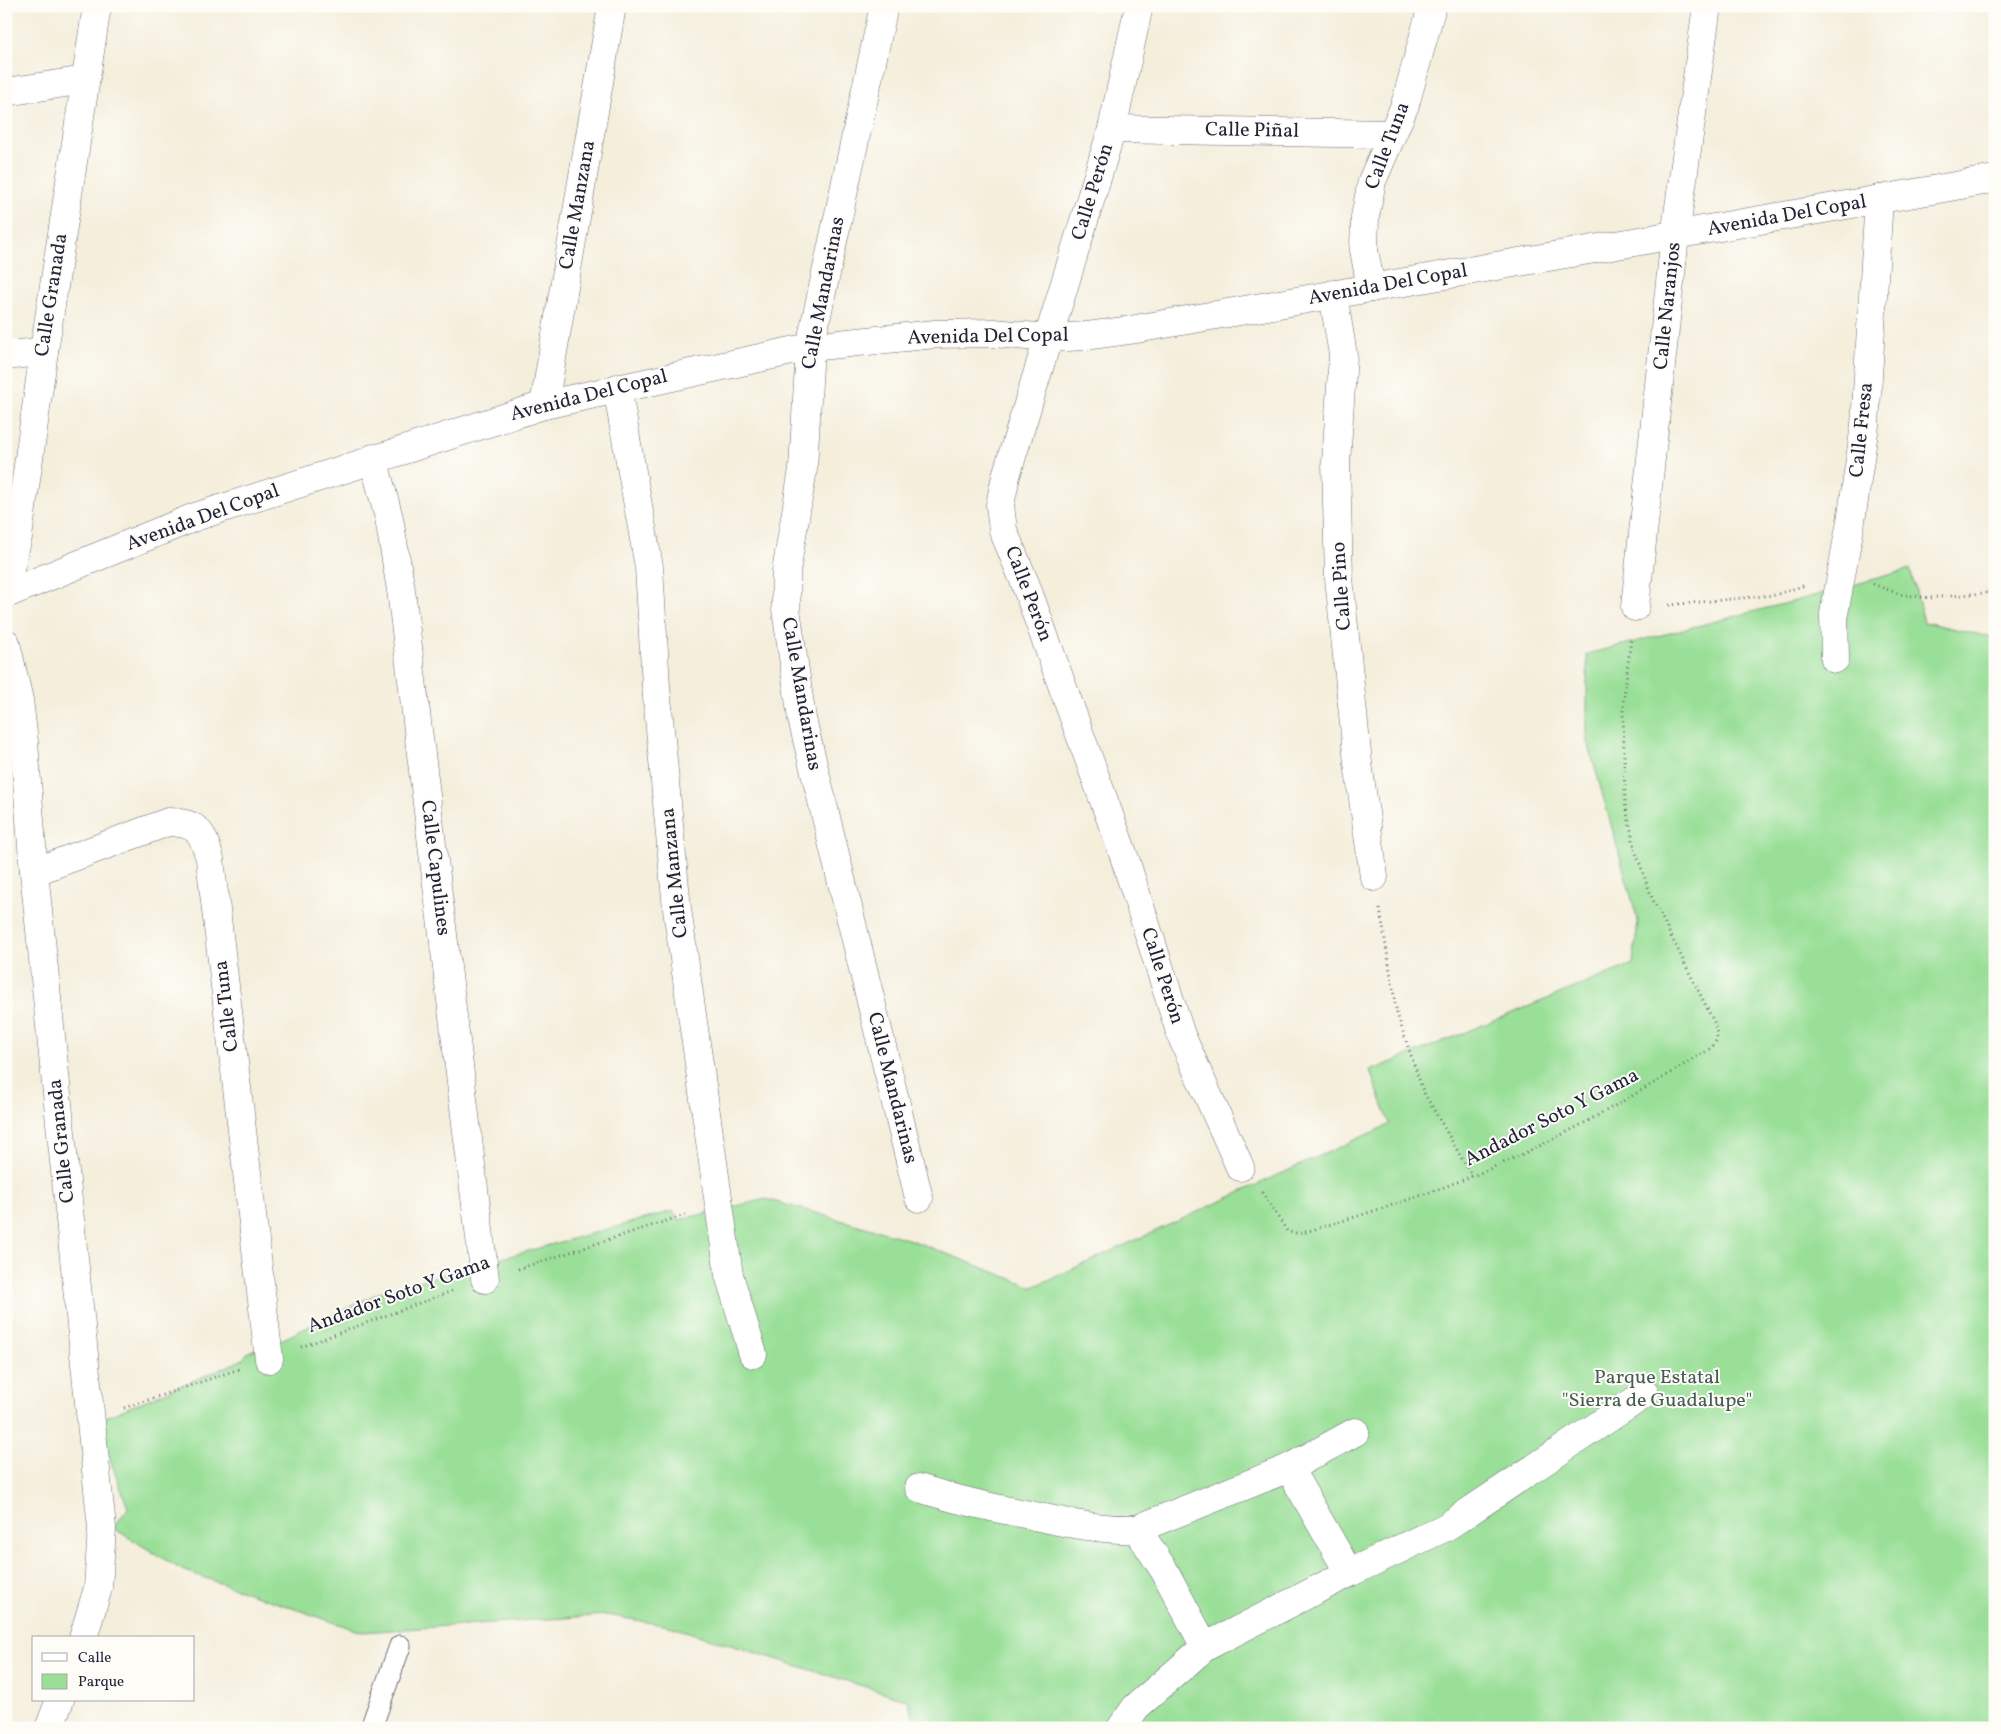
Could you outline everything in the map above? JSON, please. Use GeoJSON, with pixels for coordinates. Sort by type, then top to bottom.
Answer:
{"type":"FeatureCollection","features":[{"type":"Feature","properties":{"kind":"street","name":"Calle Granada"},"geometry":{"type":"LineString","coordinates":[[6,584],[18,538],[44,350],[97,6]]}},
{"type":"Feature","properties":{"kind":"street","name":"Calle Manzana"},"geometry":{"type":"LineString","coordinates":[[544,405],[612,6]]}},
{"type":"Feature","properties":{"kind":"street","name":"Calle Mandarinas"},"geometry":{"type":"LineString","coordinates":[[884,6],[810,347],[803,469],[786,572],[786,609],[802,719],[919,1198]]}},
{"type":"Feature","properties":{"kind":"street","name":"Calle Perón"},"geometry":{"type":"LineString","coordinates":[[1140,6],[1112,128],[1006,476],[1000,505],[1003,530],[1025,583],[1124,856],[1182,1035],[1240,1167]]}},
{"type":"Feature","properties":{"kind":"street","name":"Calle Tuna"},"geometry":{"type":"LineString","coordinates":[[1371,288],[1364,250],[1365,217],[1372,181],[1405,105],[1432,6]]}},
{"type":"Feature","properties":{"kind":"street","name":"Calle Naranjos"},"geometry":{"type":"LineString","coordinates":[[1635,607],[1675,236],[1708,6]]}},
{"type":"Feature","properties":{"kind":"street"},"geometry":{"type":"LineString","coordinates":[[6,92],[85,80]]}},
{"type":"Feature","properties":{"kind":"street","name":"Calle Piñal"},"geometry":{"type":"LineString","coordinates":[[1112,128],[1392,134]]}},
{"type":"Feature","properties":{"kind":"street","name":"Avenida Del Copal"},"geometry":{"type":"LineString","coordinates":[[6,594],[195,517],[373,458],[544,405],[810,347],[935,334],[994,333],[1048,338],[1086,336],[1130,330],[1995,179]]}},
{"type":"Feature","properties":{"kind":"street","name":"Calle Fresa"},"geometry":{"type":"LineString","coordinates":[[1835,659],[1834,614],[1865,426],[1879,199]]}},
{"type":"Feature","properties":{"kind":"street","name":"Calle Pino"},"geometry":{"type":"LineString","coordinates":[[1333,294],[1343,355],[1336,463],[1340,578],[1358,763],[1374,877]]}},
{"type":"Feature","properties":{"kind":"street"},"geometry":{"type":"LineString","coordinates":[[6,356],[44,350]]}},
{"type":"Feature","properties":{"kind":"street","name":"Calle Manzana"},"geometry":{"type":"LineString","coordinates":[[617,388],[649,567],[656,686],[677,909],[729,1274],[753,1354]]}},
{"type":"Feature","properties":{"kind":"street","name":"Calle Capulines"},"geometry":{"type":"LineString","coordinates":[[373,458],[389,518],[401,590],[485,1279]]}},
{"type":"Feature","properties":{"kind":"street","name":"Calle Granada"},"geometry":{"type":"LineString","coordinates":[[6,643],[19,700],[34,872],[102,1528],[98,1588],[84,1636]]}},
{"type":"Feature","properties":{"kind":"street","name":"Calle Tuna"},"geometry":{"type":"LineString","coordinates":[[34,872],[168,822],[185,823],[197,828],[205,841],[210,859],[269,1359]]}},
{"type":"Feature","properties":{"kind":"street"},"geometry":{"type":"LineString","coordinates":[[1121,1728],[1136,1707],[1205,1647],[1348,1572],[1446,1527],[1645,1394]]}},
{"type":"Feature","properties":{"kind":"street"},"geometry":{"type":"LineString","coordinates":[[919,1488],[959,1501],[1084,1526],[1110,1530],[1136,1528],[1289,1468],[1355,1432]]}},
{"type":"Feature","properties":{"kind":"street"},"geometry":{"type":"LineString","coordinates":[[1289,1468],[1348,1572]]}},
{"type":"Feature","properties":{"kind":"street"},"geometry":{"type":"LineString","coordinates":[[1136,1528],[1164,1570],[1205,1647]]}},
{"type":"Feature","properties":{"kind":"street"},"geometry":{"type":"LineString","coordinates":[[49,1728],[59,1702]]}},
{"type":"Feature","properties":{"kind":"lane"},"geometry":{"type":"LineString","coordinates":[[371,1728],[400,1646]]}},
{"type":"Feature","properties":{"kind":"path"},"geometry":{"type":"LineString","coordinates":[[1635,607],[1706,603],[1774,595],[1817,582],[1840,578],[1871,584],[1899,594],[1928,598],[1995,592]]}},
{"type":"Feature","properties":{"kind":"path","name":"Andador Soto Y Gama"},"geometry":{"type":"LineString","coordinates":[[1240,1167],[1267,1197],[1287,1231],[1293,1233],[1302,1232],[1395,1205],[1472,1176],[1590,1121],[1711,1048],[1718,1038],[1714,1022],[1652,898],[1636,852],[1626,804],[1623,705],[1635,607]]}},
{"type":"Feature","properties":{"kind":"path"},"geometry":{"type":"LineString","coordinates":[[1374,877],[1397,1014],[1423,1091],[1472,1176]]}},
{"type":"Feature","properties":{"kind":"path","name":"Andador Soto Y Gama"},"geometry":{"type":"LineString","coordinates":[[90,1419],[269,1359],[485,1279],[720,1204]]}},
{"type":"Feature","properties":{"kind":"green space","name":"Parque Estatal \"Sierra de Guadalupe\""},"geometry":{"type":"Polygon","coordinates":[[[1910,569],[1924,622],[1995,638],[1995,1728],[917,1728],[908,1700],[669,1626],[607,1615],[362,1632],[182,1570],[113,1528],[128,1508],[96,1421],[235,1363],[243,1359],[248,1352],[283,1339],[383,1291],[673,1211],[678,1220],[766,1199],[911,1240],[1033,1287],[1390,1124],[1370,1071],[1633,964],[1638,921],[1587,739],[1587,654],[1799,600],[1910,569]]]}}]}
